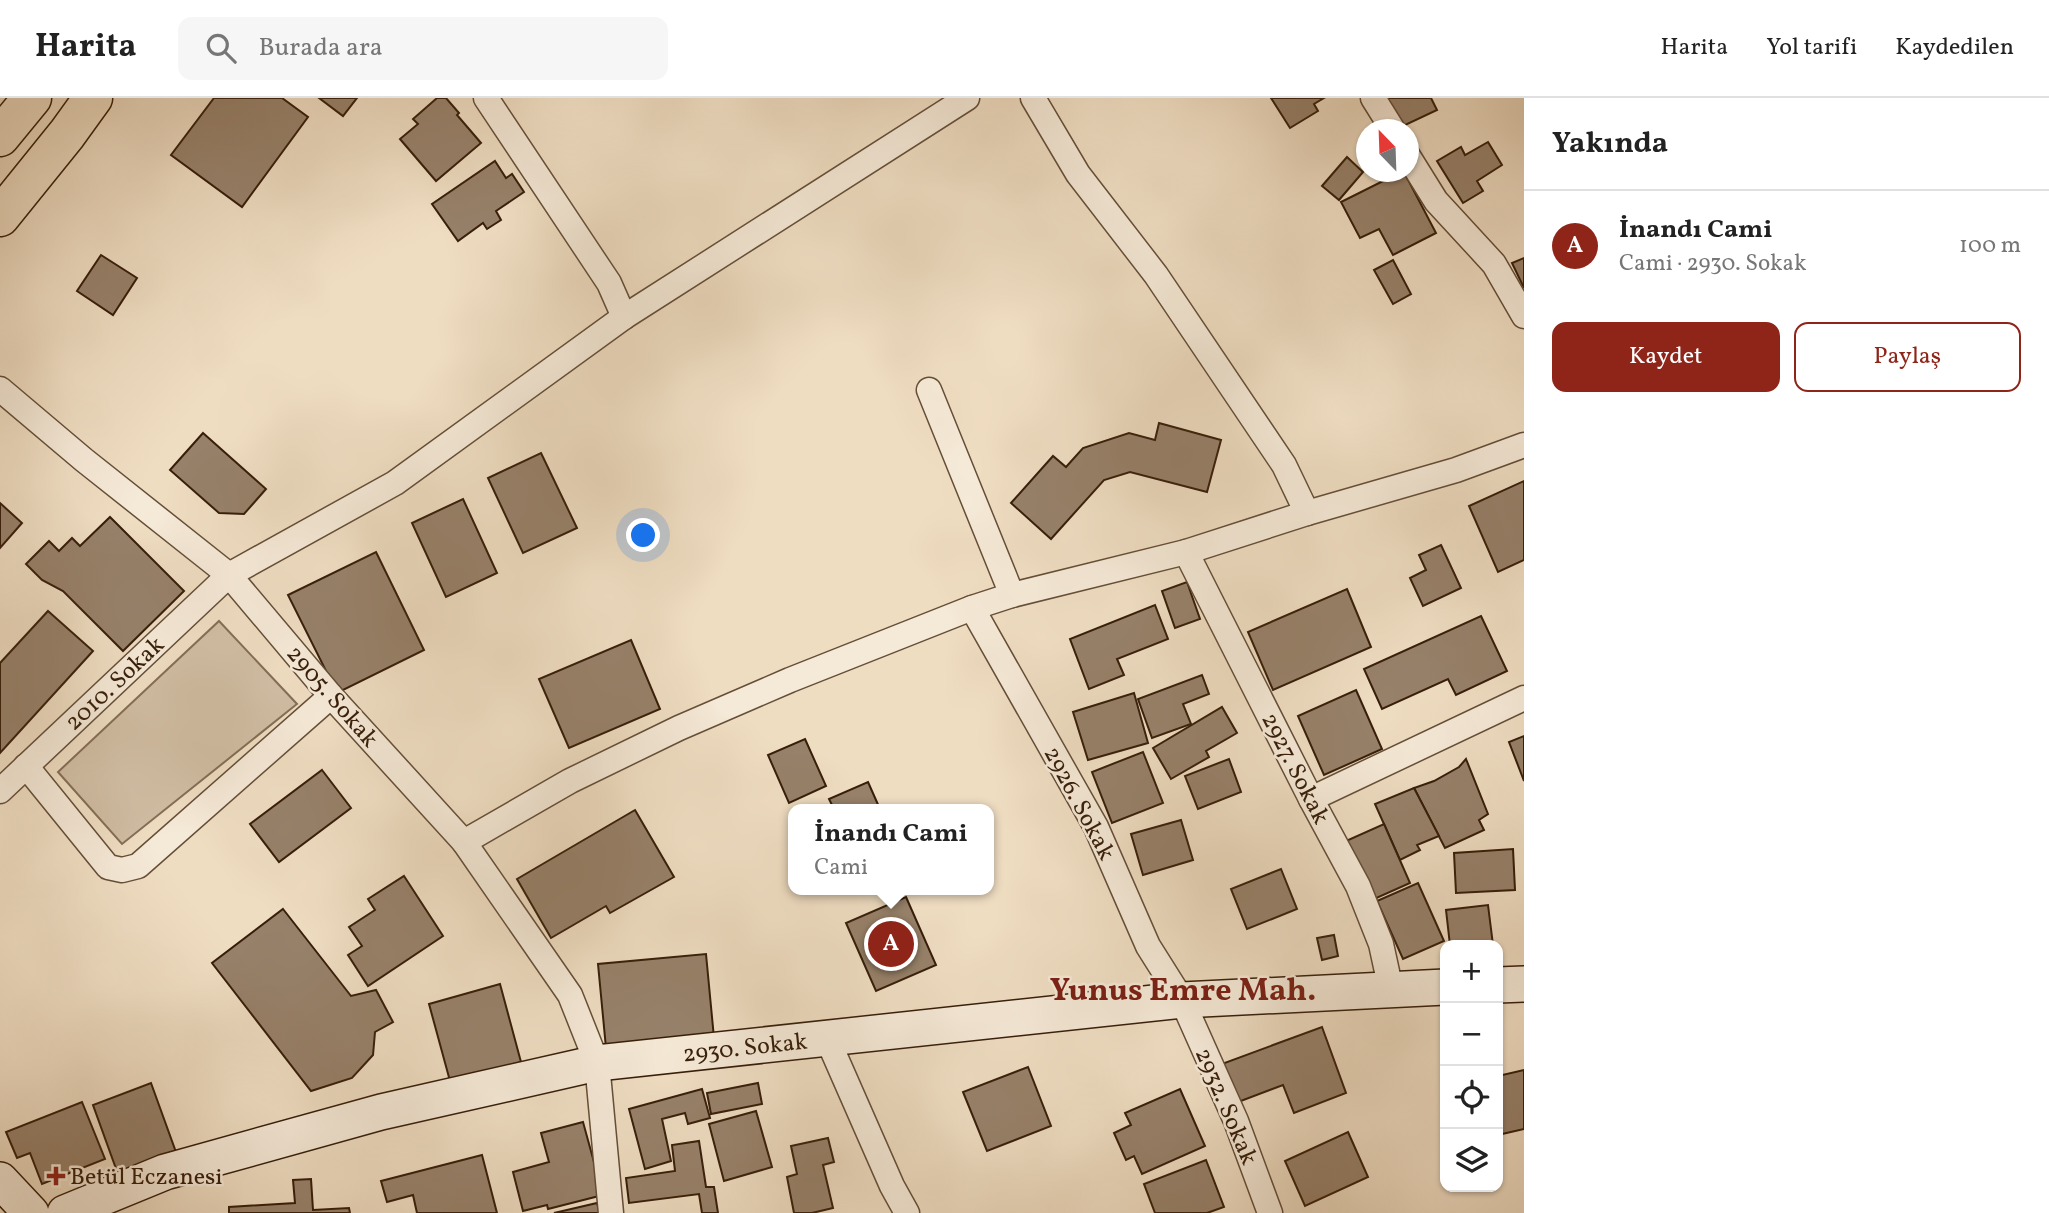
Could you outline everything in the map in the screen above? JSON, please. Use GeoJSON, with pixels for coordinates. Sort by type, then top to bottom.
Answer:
{"type":"FeatureCollection","features":[{"type":"Feature","properties":{"kind":"highway"},"geometry":{"type":"LineString","coordinates":[[0,216],[93,98]]}},
{"type":"Feature","properties":{"kind":"highway"},"geometry":{"type":"LineString","coordinates":[[0,137],[27,100]]}},
{"type":"Feature","properties":{"kind":"street"},"geometry":{"type":"LineString","coordinates":[[486,98],[610,283],[624,317]]}},
{"type":"Feature","properties":{"kind":"street","name":"2010. Sokak"},"geometry":{"type":"LineString","coordinates":[[0,791],[229,575],[395,483],[624,317],[967,98]]}},
{"type":"Feature","properties":{"kind":"street"},"geometry":{"type":"LineString","coordinates":[[1033,98],[1078,174],[1156,275],[1284,465],[1307,513]]}},
{"type":"Feature","properties":{"kind":"street"},"geometry":{"type":"LineString","coordinates":[[1373,98],[1386,119]]}},
{"type":"Feature","properties":{"kind":"street"},"geometry":{"type":"LineString","coordinates":[[1419,173],[1436,201],[1494,264],[1524,316]]}},
{"type":"Feature","properties":{"kind":"street","name":"2905. Sokak"},"geometry":{"type":"LineString","coordinates":[[0,389],[84,460],[229,575],[331,696],[464,842],[570,995],[597,1063],[611,1213]]}},
{"type":"Feature","properties":{"kind":"street"},"geometry":{"type":"LineString","coordinates":[[929,390],[1012,595]]}},
{"type":"Feature","properties":{"kind":"street"},"geometry":{"type":"LineString","coordinates":[[464,842],[570,781],[679,728],[790,680],[972,608],[1012,595],[1186,552],[1307,513],[1456,470],[1524,445]]}},
{"type":"Feature","properties":{"kind":"street","name":"2927. Sokak"},"geometry":{"type":"LineString","coordinates":[[1186,552],[1358,886],[1381,944],[1391,990]]}},
{"type":"Feature","properties":{"kind":"street","name":"2926. Sokak"},"geometry":{"type":"LineString","coordinates":[[972,608],[1096,827],[1148,946],[1182,1000]]}},
{"type":"Feature","properties":{"kind":"street"},"geometry":{"type":"LineString","coordinates":[[26,766],[108,867],[121,870],[138,866],[331,696]]}},
{"type":"Feature","properties":{"kind":"street"},"geometry":{"type":"LineString","coordinates":[[1311,799],[1524,698]]}},
{"type":"Feature","properties":{"kind":"street"},"geometry":{"type":"LineString","coordinates":[[1503,985],[1524,984]]}},
{"type":"Feature","properties":{"kind":"street","name":"2930. Sokak"},"geometry":{"type":"LineString","coordinates":[[65,1213],[165,1172],[381,1112],[597,1063],[1182,1000],[1440,987]]}},
{"type":"Feature","properties":{"kind":"street","name":"2932. Sokak"},"geometry":{"type":"LineString","coordinates":[[1182,1000],[1236,1121],[1270,1213]]}},
{"type":"Feature","properties":{"kind":"street"},"geometry":{"type":"LineString","coordinates":[[827,1038],[892,1186],[907,1213]]}},
{"type":"Feature","properties":{"kind":"street"},"geometry":{"type":"LineString","coordinates":[[0,1180],[31,1213]]}},
{"type":"Feature","properties":{"kind":"shaded area"},"geometry":{"type":"Polygon","coordinates":[[[219,621],[297,704],[122,844],[58,772],[219,621]]]}},
{"type":"Feature","properties":{"kind":"building"},"geometry":{"type":"Polygon","coordinates":[[[214,98],[282,98],[308,117],[242,207],[171,155],[214,98]]]}},
{"type":"Feature","properties":{"kind":"building"},"geometry":{"type":"Polygon","coordinates":[[[319,98],[357,98],[343,116],[319,98]]]}},
{"type":"Feature","properties":{"kind":"building"},"geometry":{"type":"Polygon","coordinates":[[[437,98],[446,98],[481,143],[436,181],[400,139],[418,124],[413,119],[437,98]]]}},
{"type":"Feature","properties":{"kind":"building"},"geometry":{"type":"Polygon","coordinates":[[[1271,98],[1324,98],[1314,104],[1318,111],[1290,128],[1271,98]]]}},
{"type":"Feature","properties":{"kind":"building"},"geometry":{"type":"Polygon","coordinates":[[[1387,98],[1431,98],[1437,110],[1418,119],[1397,119],[1387,98]]]}},
{"type":"Feature","properties":{"kind":"building"},"geometry":{"type":"Polygon","coordinates":[[[1488,142],[1502,165],[1477,181],[1483,191],[1463,203],[1437,161],[1461,147],[1465,155],[1488,142]]]}},
{"type":"Feature","properties":{"kind":"building"},"geometry":{"type":"Polygon","coordinates":[[[1347,157],[1356,165],[1356,180],[1339,200],[1322,186],[1347,157]]]}},
{"type":"Feature","properties":{"kind":"building"},"geometry":{"type":"Polygon","coordinates":[[[495,161],[506,178],[512,174],[524,192],[496,211],[501,220],[487,229],[483,223],[458,241],[432,204],[495,161]]]}},
{"type":"Feature","properties":{"kind":"building"},"geometry":{"type":"Polygon","coordinates":[[[1381,182],[1409,182],[1436,233],[1393,255],[1379,229],[1360,238],[1341,202],[1381,182]]]}},
{"type":"Feature","properties":{"kind":"building"},"geometry":{"type":"Polygon","coordinates":[[[101,255],[137,278],[113,315],[77,291],[101,255]]]}},
{"type":"Feature","properties":{"kind":"building"},"geometry":{"type":"Polygon","coordinates":[[[1524,258],[1524,288],[1512,263],[1524,258]]]}},
{"type":"Feature","properties":{"kind":"building"},"geometry":{"type":"Polygon","coordinates":[[[1393,260],[1411,294],[1393,304],[1374,270],[1393,260]]]}},
{"type":"Feature","properties":{"kind":"building"},"geometry":{"type":"Polygon","coordinates":[[[1159,423],[1221,440],[1207,492],[1130,472],[1104,480],[1051,539],[1011,503],[1053,456],[1066,467],[1083,448],[1129,433],[1155,440],[1159,423]]]}},
{"type":"Feature","properties":{"kind":"building"},"geometry":{"type":"Polygon","coordinates":[[[203,433],[266,489],[244,514],[219,513],[170,470],[203,433]]]}},
{"type":"Feature","properties":{"kind":"building"},"geometry":{"type":"Polygon","coordinates":[[[541,453],[577,528],[523,553],[488,478],[541,453]]]}},
{"type":"Feature","properties":{"kind":"building"},"geometry":{"type":"Polygon","coordinates":[[[1524,481],[1524,560],[1498,572],[1469,506],[1524,481]]]}},
{"type":"Feature","properties":{"kind":"building"},"geometry":{"type":"Polygon","coordinates":[[[463,499],[497,573],[446,597],[412,523],[463,499]]]}},
{"type":"Feature","properties":{"kind":"building"},"geometry":{"type":"Polygon","coordinates":[[[0,503],[22,523],[0,548],[0,503]]]}},
{"type":"Feature","properties":{"kind":"building"},"geometry":{"type":"Polygon","coordinates":[[[110,517],[184,591],[123,651],[63,591],[42,580],[26,564],[49,541],[59,551],[72,538],[80,546],[110,517]]]}},
{"type":"Feature","properties":{"kind":"building"},"geometry":{"type":"Polygon","coordinates":[[[1441,545],[1461,588],[1423,606],[1410,578],[1426,570],[1419,555],[1441,545]]]}},
{"type":"Feature","properties":{"kind":"building"},"geometry":{"type":"Polygon","coordinates":[[[376,552],[424,650],[337,693],[288,595],[376,552]]]}},
{"type":"Feature","properties":{"kind":"building"},"geometry":{"type":"Polygon","coordinates":[[[1187,582],[1200,619],[1175,628],[1162,591],[1187,582]]]}},
{"type":"Feature","properties":{"kind":"building"},"geometry":{"type":"Polygon","coordinates":[[[1347,589],[1371,647],[1273,690],[1248,632],[1347,589]]]}},
{"type":"Feature","properties":{"kind":"building"},"geometry":{"type":"Polygon","coordinates":[[[1155,605],[1168,639],[1117,659],[1124,675],[1089,689],[1070,639],[1155,605]]]}},
{"type":"Feature","properties":{"kind":"building"},"geometry":{"type":"Polygon","coordinates":[[[48,611],[93,651],[0,753],[0,663],[48,611]]]}},
{"type":"Feature","properties":{"kind":"building"},"geometry":{"type":"Polygon","coordinates":[[[1481,616],[1507,671],[1456,695],[1448,679],[1382,709],[1364,669],[1481,616]]]}},
{"type":"Feature","properties":{"kind":"building"},"geometry":{"type":"Polygon","coordinates":[[[631,640],[660,709],[569,748],[539,679],[631,640]]]}},
{"type":"Feature","properties":{"kind":"building"},"geometry":{"type":"Polygon","coordinates":[[[1202,675],[1209,694],[1183,704],[1191,724],[1152,738],[1138,699],[1202,675]]]}},
{"type":"Feature","properties":{"kind":"building"},"geometry":{"type":"Polygon","coordinates":[[[1356,690],[1382,749],[1324,775],[1298,716],[1356,690]]]}},
{"type":"Feature","properties":{"kind":"building"},"geometry":{"type":"Polygon","coordinates":[[[1134,693],[1148,743],[1088,760],[1073,712],[1134,693]]]}},
{"type":"Feature","properties":{"kind":"building"},"geometry":{"type":"Polygon","coordinates":[[[1222,707],[1237,733],[1206,751],[1209,757],[1171,779],[1153,748],[1222,707]]]}},
{"type":"Feature","properties":{"kind":"building"},"geometry":{"type":"Polygon","coordinates":[[[1524,736],[1524,781],[1509,742],[1524,736]]]}},
{"type":"Feature","properties":{"kind":"building"},"geometry":{"type":"Polygon","coordinates":[[[805,739],[826,786],[789,803],[768,755],[805,739]]]}},
{"type":"Feature","properties":{"kind":"building"},"geometry":{"type":"Polygon","coordinates":[[[1143,752],[1163,803],[1112,823],[1092,772],[1143,752]]]}},
{"type":"Feature","properties":{"kind":"building"},"geometry":{"type":"Polygon","coordinates":[[[1229,759],[1241,792],[1198,809],[1185,776],[1229,759]]]}},
{"type":"Feature","properties":{"kind":"building"},"geometry":{"type":"Polygon","coordinates":[[[1466,759],[1488,814],[1479,820],[1484,830],[1445,848],[1414,788],[1434,781],[1459,767],[1466,759]]]}},
{"type":"Feature","properties":{"kind":"building"},"geometry":{"type":"Polygon","coordinates":[[[322,770],[351,808],[279,862],[250,824],[322,770]]]}},
{"type":"Feature","properties":{"kind":"building"},"geometry":{"type":"Polygon","coordinates":[[[868,782],[878,804],[832,804],[829,799],[868,782]]]}},
{"type":"Feature","properties":{"kind":"building"},"geometry":{"type":"Polygon","coordinates":[[[1414,788],[1439,836],[1417,845],[1420,850],[1400,860],[1375,804],[1414,788]]]}},
{"type":"Feature","properties":{"kind":"building"},"geometry":{"type":"Polygon","coordinates":[[[635,810],[674,877],[610,913],[606,906],[551,938],[517,879],[635,810]]]}},
{"type":"Feature","properties":{"kind":"building"},"geometry":{"type":"Polygon","coordinates":[[[1181,820],[1193,860],[1143,875],[1131,834],[1181,820]]]}},
{"type":"Feature","properties":{"kind":"building"},"geometry":{"type":"Polygon","coordinates":[[[1384,824],[1410,883],[1372,900],[1346,841],[1384,824]]]}},
{"type":"Feature","properties":{"kind":"building"},"geometry":{"type":"Polygon","coordinates":[[[1513,849],[1515,890],[1456,893],[1454,853],[1513,849]]]}},
{"type":"Feature","properties":{"kind":"building"},"geometry":{"type":"Polygon","coordinates":[[[1281,869],[1297,909],[1247,929],[1231,889],[1281,869]]]}},
{"type":"Feature","properties":{"kind":"building"},"geometry":{"type":"Polygon","coordinates":[[[404,876],[443,936],[368,986],[348,955],[362,946],[349,927],[375,910],[368,899],[404,876]]]}},
{"type":"Feature","properties":{"kind":"building"},"geometry":{"type":"Polygon","coordinates":[[[1418,883],[1444,940],[1403,959],[1377,901],[1418,883]]]}},
{"type":"Feature","properties":{"kind":"building"},"geometry":{"type":"Polygon","coordinates":[[[906,897],[936,965],[876,991],[846,923],[906,897]]]}},
{"type":"Feature","properties":{"kind":"building"},"geometry":{"type":"Polygon","coordinates":[[[1488,905],[1492,940],[1449,940],[1446,910],[1488,905]]]}},
{"type":"Feature","properties":{"kind":"building"},"geometry":{"type":"Polygon","coordinates":[[[283,909],[351,996],[376,990],[393,1022],[375,1032],[373,1055],[352,1078],[311,1091],[212,963],[283,909]]]}},
{"type":"Feature","properties":{"kind":"building"},"geometry":{"type":"Polygon","coordinates":[[[1334,935],[1338,956],[1322,960],[1317,938],[1334,935]]]}},
{"type":"Feature","properties":{"kind":"building"},"geometry":{"type":"Polygon","coordinates":[[[706,954],[714,1038],[606,1048],[598,964],[706,954]]]}},
{"type":"Feature","properties":{"kind":"building"},"geometry":{"type":"Polygon","coordinates":[[[500,984],[521,1062],[450,1081],[429,1004],[500,984]]]}},
{"type":"Feature","properties":{"kind":"building"},"geometry":{"type":"Polygon","coordinates":[[[1322,1027],[1346,1093],[1294,1113],[1283,1085],[1233,1104],[1219,1065],[1322,1027]]]}},
{"type":"Feature","properties":{"kind":"building"},"geometry":{"type":"Polygon","coordinates":[[[1028,1067],[1051,1126],[987,1151],[963,1092],[1028,1067]]]}},
{"type":"Feature","properties":{"kind":"building"},"geometry":{"type":"Polygon","coordinates":[[[1524,1070],[1524,1129],[1503,1134],[1503,1129],[1503,1075],[1524,1070]]]}},
{"type":"Feature","properties":{"kind":"building"},"geometry":{"type":"Polygon","coordinates":[[[151,1083],[177,1155],[119,1177],[93,1105],[151,1083]]]}},
{"type":"Feature","properties":{"kind":"building"},"geometry":{"type":"Polygon","coordinates":[[[758,1083],[762,1104],[711,1114],[707,1093],[758,1083]]]}},
{"type":"Feature","properties":{"kind":"building"},"geometry":{"type":"Polygon","coordinates":[[[702,1089],[710,1118],[688,1124],[685,1113],[662,1119],[671,1161],[645,1169],[629,1109],[702,1089]]]}},
{"type":"Feature","properties":{"kind":"building"},"geometry":{"type":"Polygon","coordinates":[[[1180,1089],[1205,1146],[1142,1174],[1134,1156],[1126,1160],[1114,1133],[1131,1125],[1125,1113],[1180,1089]]]}},
{"type":"Feature","properties":{"kind":"building"},"geometry":{"type":"Polygon","coordinates":[[[82,1102],[105,1159],[42,1184],[30,1153],[17,1158],[6,1132],[82,1102]]]}},
{"type":"Feature","properties":{"kind":"building"},"geometry":{"type":"Polygon","coordinates":[[[756,1111],[772,1167],[724,1181],[709,1124],[756,1111]]]}},
{"type":"Feature","properties":{"kind":"building"},"geometry":{"type":"Polygon","coordinates":[[[583,1122],[603,1195],[548,1209],[547,1205],[523,1211],[513,1172],[549,1162],[541,1133],[583,1122]]]}},
{"type":"Feature","properties":{"kind":"building"},"geometry":{"type":"Polygon","coordinates":[[[1348,1132],[1368,1177],[1305,1206],[1285,1161],[1348,1132]]]}},
{"type":"Feature","properties":{"kind":"building"},"geometry":{"type":"Polygon","coordinates":[[[828,1138],[834,1162],[823,1165],[833,1208],[812,1213],[794,1213],[787,1177],[797,1174],[791,1146],[828,1138]]]}},
{"type":"Feature","properties":{"kind":"building"},"geometry":{"type":"Polygon","coordinates":[[[699,1141],[706,1187],[714,1187],[718,1213],[702,1213],[699,1194],[629,1203],[626,1178],[675,1171],[672,1145],[699,1141]]]}},
{"type":"Feature","properties":{"kind":"building"},"geometry":{"type":"Polygon","coordinates":[[[482,1155],[497,1213],[417,1213],[413,1195],[387,1202],[381,1181],[482,1155]]]}},
{"type":"Feature","properties":{"kind":"building"},"geometry":{"type":"Polygon","coordinates":[[[1206,1160],[1224,1207],[1207,1213],[1155,1213],[1144,1184],[1206,1160]]]}},
{"type":"Feature","properties":{"kind":"building"},"geometry":{"type":"Polygon","coordinates":[[[311,1179],[313,1210],[349,1208],[350,1213],[229,1213],[229,1207],[295,1203],[293,1180],[311,1179]]]}},
{"type":"Feature","properties":{"kind":"building"},"geometry":{"type":"Polygon","coordinates":[[[597,1203],[600,1213],[554,1213],[597,1203]]]}},
{"type":"Feature","properties":{"kind":"place","name":"İnandı Cami"},"geometry":{"type":"Point","coordinates":[891,944]}},
{"type":"Feature","properties":{"kind":"place","name":"Betül Eczanesi"},"geometry":{"type":"Point","coordinates":[56,1176]}},
{"type":"Feature","properties":{"kind":"district","name":"Yunus Emre Mah."},"geometry":{"type":"Point","coordinates":[1183,989]}}]}
